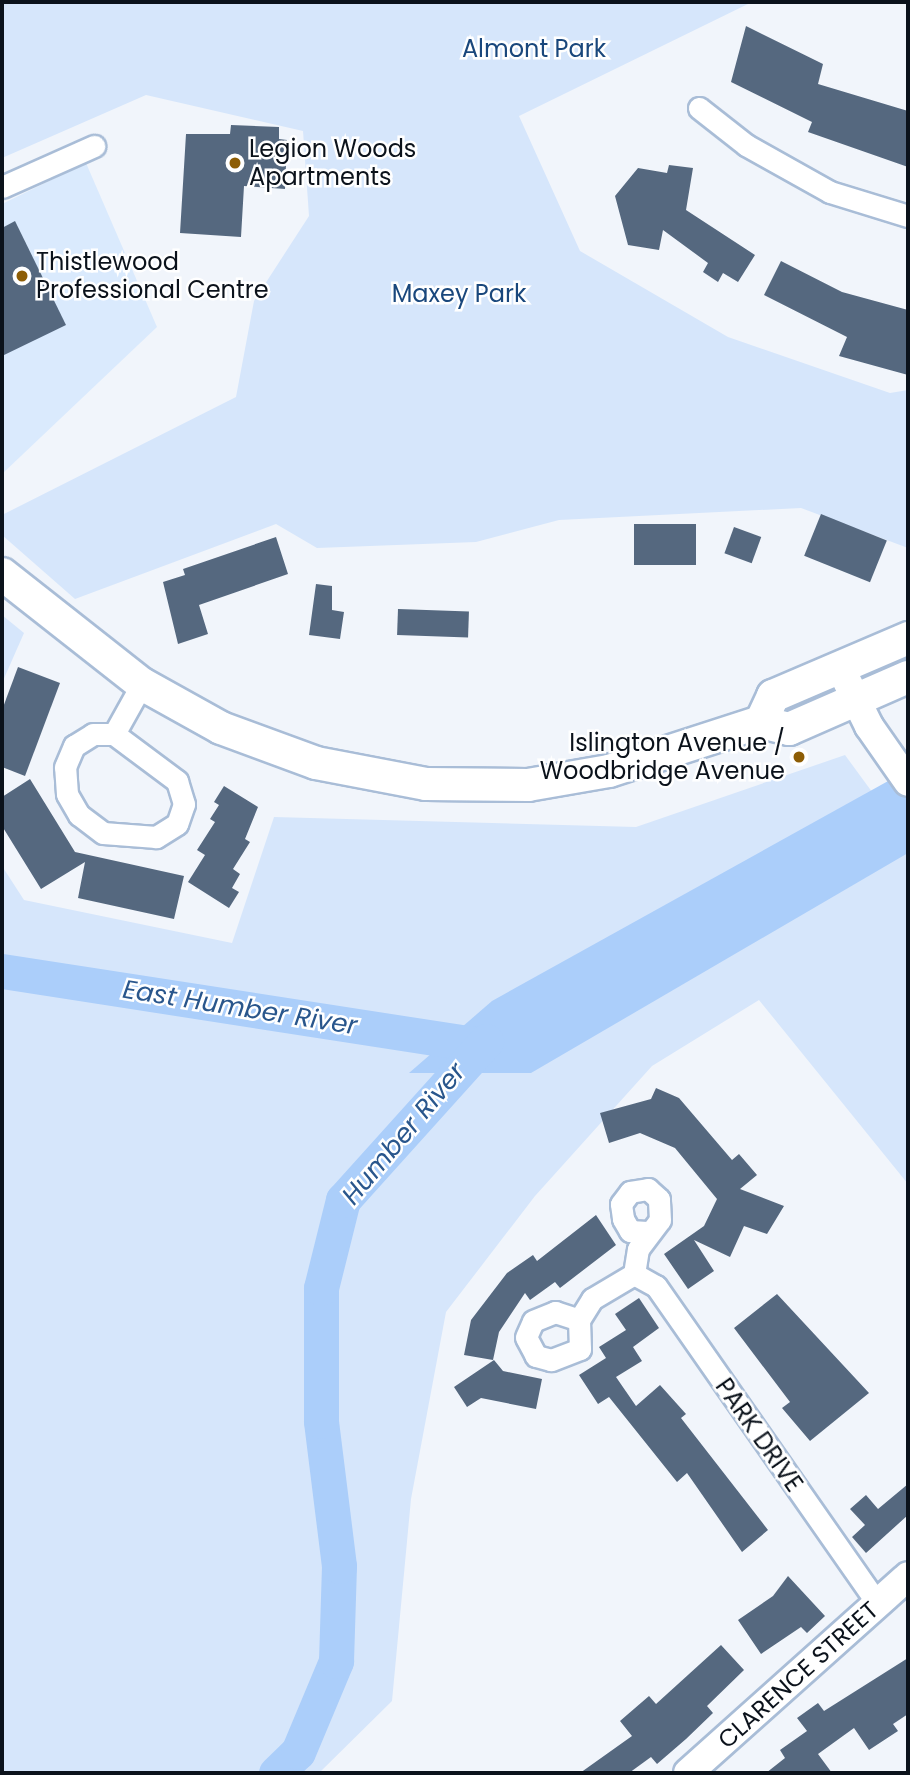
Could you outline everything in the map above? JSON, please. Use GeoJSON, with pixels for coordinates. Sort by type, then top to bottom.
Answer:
{"type":"FeatureCollection","features":[{"type":"Feature","properties":{"kind":"main road"},"geometry":{"type":"LineString","coordinates":[[2,574],[142,684],[221,728],[316,763],[470,788],[609,771],[761,722],[789,729],[908,677]]}},
{"type":"Feature","properties":{"kind":"main road"},"geometry":{"type":"LineString","coordinates":[[761,722],[773,696],[908,638]]}},
{"type":"Feature","properties":{"kind":"street"},"geometry":{"type":"LineString","coordinates":[[699,108],[746,145],[830,192],[908,216]]}},
{"type":"Feature","properties":{"kind":"street"},"geometry":{"type":"LineString","coordinates":[[2,187],[94,146]]}},
{"type":"Feature","properties":{"kind":"street"},"geometry":{"type":"LineString","coordinates":[[840,667],[882,747],[908,782]]}},
{"type":"Feature","properties":{"kind":"street"},"geometry":{"type":"LineString","coordinates":[[114,734],[142,684]]}},
{"type":"Feature","properties":{"kind":"street"},"geometry":{"type":"LineString","coordinates":[[93,734],[114,734],[177,781],[184,804],[177,824],[156,836],[103,833],[79,815],[66,794],[65,767],[74,746],[93,734]]}},
{"type":"Feature","properties":{"kind":"street"},"geometry":{"type":"LineString","coordinates":[[579,1320],[592,1298],[634,1274],[647,1232]]}},
{"type":"Feature","properties":{"kind":"street","name":"PARK DRIVE"},"geometry":{"type":"LineString","coordinates":[[634,1274],[656,1286],[877,1603]]}},
{"type":"Feature","properties":{"kind":"street","name":"CLARENCE STREET"},"geometry":{"type":"LineString","coordinates":[[688,1773],[908,1576]]}},
{"type":"Feature","properties":{"kind":"shaded area"},"geometry":{"type":"Polygon","coordinates":[[[86,163],[157,327],[2,474],[2,204],[86,163]]]}},
{"type":"Feature","properties":{"kind":"green space","name":"Maxey Park"},"geometry":{"type":"Polygon","coordinates":[[[2,2],[752,2],[519,116],[580,251],[728,337],[890,393],[908,390],[908,548],[801,508],[559,520],[476,542],[317,548],[276,524],[75,599],[2,535],[2,515],[236,397],[254,301],[309,216],[303,131],[146,95],[2,158],[2,2]]]}},
{"type":"Feature","properties":{"kind":"green space"},"geometry":{"type":"Polygon","coordinates":[[[2,615],[24,633],[2,683],[2,615]]]}},
{"type":"Feature","properties":{"kind":"green space"},"geometry":{"type":"Polygon","coordinates":[[[845,755],[908,841],[908,1184],[759,1000],[652,1066],[535,1196],[446,1312],[411,1499],[392,1701],[319,1773],[2,1773],[2,866],[24,900],[232,943],[274,817],[636,827],[845,755]]]}},
{"type":"Feature","properties":{"kind":"water"},"geometry":{"type":"Polygon","coordinates":[[[908,770],[908,853],[531,1073],[409,1073],[492,1001],[908,770]]]}},
{"type":"Feature","properties":{"kind":"building"},"geometry":{"type":"Polygon","coordinates":[[[746,26],[823,64],[818,84],[908,111],[908,167],[808,132],[812,122],[731,82],[746,26]]]}},
{"type":"Feature","properties":{"kind":"building","name":"Legion Woods Apartments"},"geometry":{"type":"Polygon","coordinates":[[[231,125],[279,127],[279,139],[287,140],[285,189],[244,186],[241,237],[180,233],[186,134],[230,134],[231,125]]]}},
{"type":"Feature","properties":{"kind":"building"},"geometry":{"type":"Polygon","coordinates":[[[669,165],[693,168],[686,210],[755,255],[738,282],[723,273],[718,282],[703,272],[708,263],[663,230],[659,250],[628,245],[615,196],[638,168],[667,173],[669,165]]]}},
{"type":"Feature","properties":{"kind":"building","name":"Thistlewood Professional Centre"},"geometry":{"type":"Polygon","coordinates":[[[15,221],[66,325],[2,356],[2,228],[15,221]]]}},
{"type":"Feature","properties":{"kind":"building"},"geometry":{"type":"Polygon","coordinates":[[[781,261],[842,292],[908,310],[908,375],[839,356],[847,337],[764,295],[781,261]]]}},
{"type":"Feature","properties":{"kind":"building"},"geometry":{"type":"Polygon","coordinates":[[[821,514],[887,541],[870,582],[804,556],[821,514]]]}},
{"type":"Feature","properties":{"kind":"building"},"geometry":{"type":"Polygon","coordinates":[[[634,524],[696,524],[696,565],[634,565],[634,524]]]}},
{"type":"Feature","properties":{"kind":"building"},"geometry":{"type":"Polygon","coordinates":[[[734,527],[761,537],[752,563],[724,553],[734,527]]]}},
{"type":"Feature","properties":{"kind":"building"},"geometry":{"type":"Polygon","coordinates":[[[276,537],[288,574],[199,605],[208,634],[178,644],[163,582],[185,575],[183,569],[276,537]]]}},
{"type":"Feature","properties":{"kind":"building"},"geometry":{"type":"Polygon","coordinates":[[[316,584],[332,586],[332,610],[344,612],[340,639],[309,635],[316,584]]]}},
{"type":"Feature","properties":{"kind":"building"},"geometry":{"type":"Polygon","coordinates":[[[398,609],[469,611],[468,637],[397,635],[398,609]]]}},
{"type":"Feature","properties":{"kind":"building"},"geometry":{"type":"Polygon","coordinates":[[[18,667],[60,683],[25,776],[2,767],[2,710],[18,667]]]}},
{"type":"Feature","properties":{"kind":"building"},"geometry":{"type":"Polygon","coordinates":[[[30,779],[75,852],[184,876],[174,919],[78,898],[85,862],[41,889],[2,826],[2,797],[30,779]]]}},
{"type":"Feature","properties":{"kind":"building"},"geometry":{"type":"Polygon","coordinates":[[[224,786],[258,807],[245,839],[250,842],[233,869],[240,874],[232,888],[239,892],[229,908],[188,882],[205,855],[197,850],[215,822],[210,819],[219,805],[214,802],[224,786]]]}},
{"type":"Feature","properties":{"kind":"building"},"geometry":{"type":"Polygon","coordinates":[[[656,1088],[679,1098],[732,1160],[739,1154],[757,1175],[740,1189],[784,1206],[767,1234],[744,1226],[730,1257],[694,1240],[714,1271],[688,1289],[664,1254],[704,1226],[717,1199],[675,1148],[640,1133],[609,1143],[600,1113],[651,1099],[656,1088]]]}},
{"type":"Feature","properties":{"kind":"building"},"geometry":{"type":"Polygon","coordinates":[[[596,1215],[616,1245],[560,1288],[555,1282],[530,1300],[525,1293],[499,1332],[493,1360],[464,1355],[471,1320],[507,1273],[533,1255],[537,1261],[596,1215]]]}},
{"type":"Feature","properties":{"kind":"building"},"geometry":{"type":"Polygon","coordinates":[[[777,1294],[869,1393],[810,1441],[782,1408],[790,1402],[734,1328],[777,1294]]]}},
{"type":"Feature","properties":{"kind":"building"},"geometry":{"type":"Polygon","coordinates":[[[639,1298],[659,1328],[633,1347],[642,1361],[616,1377],[636,1406],[660,1385],[686,1414],[681,1418],[768,1530],[742,1552],[687,1473],[677,1482],[609,1397],[598,1404],[579,1375],[606,1358],[599,1347],[626,1330],[615,1314],[639,1298]]]}},
{"type":"Feature","properties":{"kind":"building"},"geometry":{"type":"Polygon","coordinates":[[[494,1360],[503,1371],[542,1379],[536,1409],[481,1398],[467,1407],[454,1387],[494,1360]]]}},
{"type":"Feature","properties":{"kind":"building"},"geometry":{"type":"Polygon","coordinates":[[[908,1484],[908,1515],[866,1553],[852,1537],[865,1525],[850,1509],[866,1495],[878,1509],[908,1484]]]}},
{"type":"Feature","properties":{"kind":"building"},"geometry":{"type":"Polygon","coordinates":[[[788,1576],[825,1616],[807,1633],[801,1627],[761,1654],[738,1620],[773,1596],[788,1576]]]}},
{"type":"Feature","properties":{"kind":"building"},"geometry":{"type":"Polygon","coordinates":[[[721,1645],[744,1670],[707,1706],[713,1713],[686,1739],[657,1764],[651,1757],[629,1773],[580,1773],[632,1736],[620,1721],[649,1696],[656,1704],[721,1645]]]}},
{"type":"Feature","properties":{"kind":"building"},"geometry":{"type":"Polygon","coordinates":[[[908,1658],[908,1714],[893,1724],[898,1731],[869,1750],[854,1728],[818,1754],[832,1773],[766,1773],[785,1758],[780,1750],[807,1731],[797,1718],[818,1703],[824,1711],[908,1658]]]}},
{"type":"Feature","properties":{"kind":"waterway","name":"East Humber River"},"geometry":{"type":"LineString","coordinates":[[2,971],[479,1045]]}},
{"type":"Feature","properties":{"kind":"waterway","name":"Humber River"},"geometry":{"type":"LineString","coordinates":[[276,1773],[298,1752],[336,1661],[339,1566],[321,1421],[321,1288],[343,1200],[486,1041]]}},
{"type":"Feature","properties":{"kind":"place","name":"Legion Woods Apartments"},"geometry":{"type":"Point","coordinates":[235,163]}},
{"type":"Feature","properties":{"kind":"place","name":"Thistlewood Professional Centre"},"geometry":{"type":"Point","coordinates":[22,276]}},
{"type":"Feature","properties":{"kind":"place","name":"Islington Avenue / Woodbridge Avenue"},"geometry":{"type":"Point","coordinates":[799,757]}},
{"type":"Feature","properties":{"kind":"park label","name":"Almont Park"},"geometry":{"type":"Point","coordinates":[534,49]}}]}
